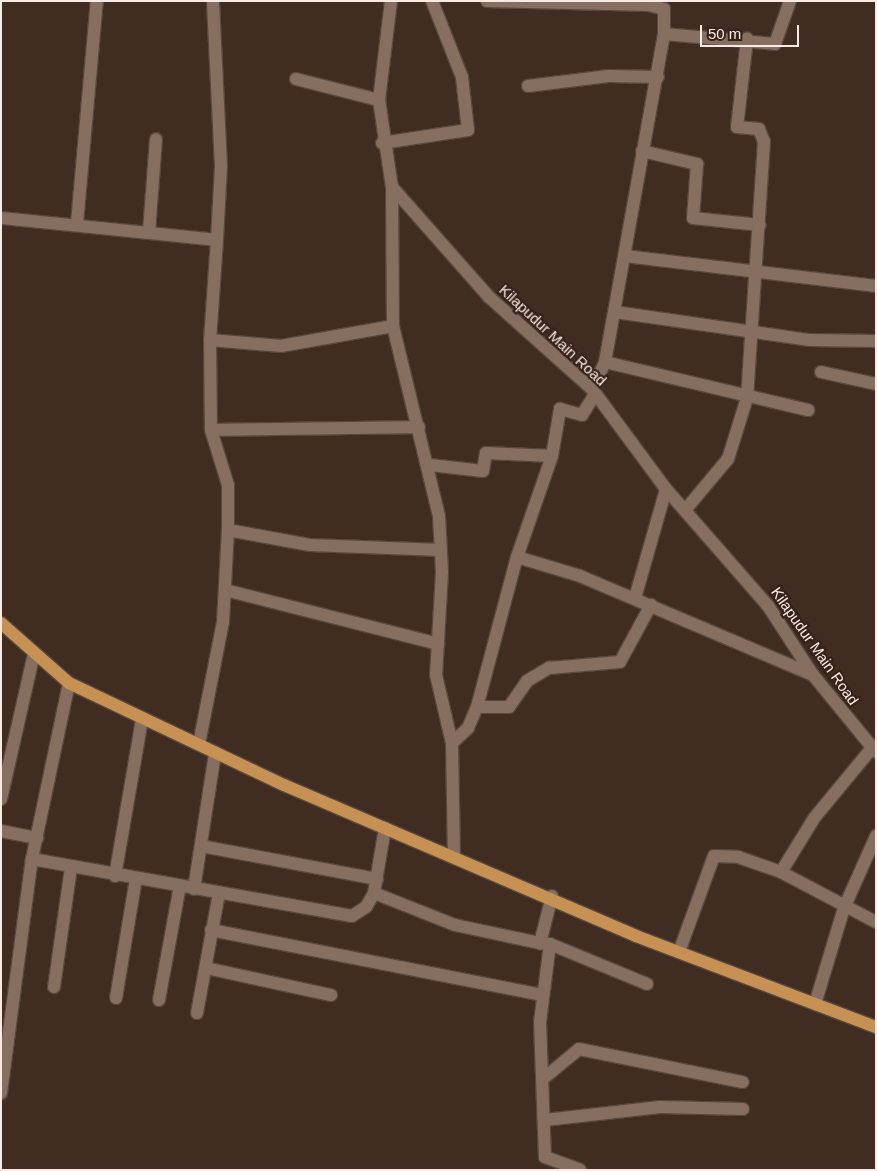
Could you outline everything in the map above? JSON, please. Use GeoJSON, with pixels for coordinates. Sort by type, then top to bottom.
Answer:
{"type":"FeatureCollection","features":[{"type":"Feature","properties":{"kind":"main road"},"geometry":{"type":"LineString","coordinates":[[1,624],[69,683],[200,744],[215,753],[385,828],[552,896],[679,952],[876,1027]]}},
{"type":"Feature","properties":{"kind":"street"},"geometry":{"type":"LineString","coordinates":[[77,223],[97,1]]}},
{"type":"Feature","properties":{"kind":"street"},"geometry":{"type":"LineString","coordinates":[[200,744],[225,590],[228,530],[228,485],[211,430],[210,340],[220,166],[213,1]]}},
{"type":"Feature","properties":{"kind":"street","name":"Kilapudur Main Road"},"geometry":{"type":"LineString","coordinates":[[391,1],[379,100],[382,144],[392,187],[489,297],[593,392],[666,489],[686,509],[768,606],[814,675],[874,750]]}},
{"type":"Feature","properties":{"kind":"street"},"geometry":{"type":"LineString","coordinates":[[382,144],[468,130],[462,77],[432,1]]}},
{"type":"Feature","properties":{"kind":"street"},"geometry":{"type":"LineString","coordinates":[[452,743],[468,728],[477,707],[517,557],[552,456],[560,410],[582,415],[605,362],[642,151],[658,77],[664,34],[664,9],[649,3],[486,1]]}},
{"type":"Feature","properties":{"kind":"street"},"geometry":{"type":"LineString","coordinates":[[664,34],[747,39],[778,43],[790,1]]}},
{"type":"Feature","properties":{"kind":"street"},"geometry":{"type":"LineString","coordinates":[[686,509],[728,459],[746,398],[754,331],[763,134],[759,129],[737,127],[747,39]]}},
{"type":"Feature","properties":{"kind":"street"},"geometry":{"type":"LineString","coordinates":[[528,86],[608,76],[658,77]]}},
{"type":"Feature","properties":{"kind":"street"},"geometry":{"type":"LineString","coordinates":[[296,80],[379,100]]}},
{"type":"Feature","properties":{"kind":"street"},"geometry":{"type":"LineString","coordinates":[[149,232],[156,140]]}},
{"type":"Feature","properties":{"kind":"street"},"geometry":{"type":"LineString","coordinates":[[642,151],[697,164],[694,218],[760,225]]}},
{"type":"Feature","properties":{"kind":"street"},"geometry":{"type":"LineString","coordinates":[[392,187],[393,326],[430,465],[441,550],[438,694],[452,743],[454,855]]}},
{"type":"Feature","properties":{"kind":"street"},"geometry":{"type":"LineString","coordinates":[[1,218],[77,223],[217,240]]}},
{"type":"Feature","properties":{"kind":"street"},"geometry":{"type":"LineString","coordinates":[[625,256],[757,275],[876,286]]}},
{"type":"Feature","properties":{"kind":"street"},"geometry":{"type":"LineString","coordinates":[[615,312],[810,340],[876,341]]}},
{"type":"Feature","properties":{"kind":"street"},"geometry":{"type":"LineString","coordinates":[[210,340],[281,346],[393,326]]}},
{"type":"Feature","properties":{"kind":"street"},"geometry":{"type":"LineString","coordinates":[[605,362],[746,398],[808,410]]}},
{"type":"Feature","properties":{"kind":"street"},"geometry":{"type":"LineString","coordinates":[[821,372],[876,384]]}},
{"type":"Feature","properties":{"kind":"street"},"geometry":{"type":"LineString","coordinates":[[211,430],[419,427]]}},
{"type":"Feature","properties":{"kind":"street"},"geometry":{"type":"LineString","coordinates":[[430,465],[483,470],[486,453],[552,456]]}},
{"type":"Feature","properties":{"kind":"street"},"geometry":{"type":"LineString","coordinates":[[635,598],[666,489]]}},
{"type":"Feature","properties":{"kind":"street"},"geometry":{"type":"LineString","coordinates":[[228,530],[310,545],[441,550]]}},
{"type":"Feature","properties":{"kind":"street"},"geometry":{"type":"LineString","coordinates":[[517,557],[635,598],[814,675]]}},
{"type":"Feature","properties":{"kind":"street"},"geometry":{"type":"LineString","coordinates":[[225,590],[438,644]]}},
{"type":"Feature","properties":{"kind":"street"},"geometry":{"type":"LineString","coordinates":[[477,707],[508,707],[527,681],[549,668],[620,662],[651,605]]}},
{"type":"Feature","properties":{"kind":"street"},"geometry":{"type":"LineString","coordinates":[[1,799],[34,654]]}},
{"type":"Feature","properties":{"kind":"street"},"geometry":{"type":"LineString","coordinates":[[1,1093],[8,978],[69,683]]}},
{"type":"Feature","properties":{"kind":"street"},"geometry":{"type":"LineString","coordinates":[[115,876],[142,718]]}},
{"type":"Feature","properties":{"kind":"street"},"geometry":{"type":"LineString","coordinates":[[781,872],[815,817],[874,750]]}},
{"type":"Feature","properties":{"kind":"street"},"geometry":{"type":"LineString","coordinates":[[194,889],[215,753]]}},
{"type":"Feature","properties":{"kind":"street"},"geometry":{"type":"LineString","coordinates":[[32,859],[115,876],[352,916],[366,907],[374,893],[385,828]]}},
{"type":"Feature","properties":{"kind":"street"},"geometry":{"type":"LineString","coordinates":[[1,831],[37,838]]}},
{"type":"Feature","properties":{"kind":"street"},"geometry":{"type":"LineString","coordinates":[[814,1004],[844,908],[876,836]]}},
{"type":"Feature","properties":{"kind":"street"},"geometry":{"type":"LineString","coordinates":[[201,846],[377,879]]}},
{"type":"Feature","properties":{"kind":"street"},"geometry":{"type":"LineString","coordinates":[[679,952],[714,856],[738,858],[781,872],[844,908],[876,922]]}},
{"type":"Feature","properties":{"kind":"street"},"geometry":{"type":"LineString","coordinates":[[54,987],[71,868]]}},
{"type":"Feature","properties":{"kind":"street"},"geometry":{"type":"LineString","coordinates":[[116,998],[136,879]]}},
{"type":"Feature","properties":{"kind":"street"},"geometry":{"type":"LineString","coordinates":[[159,1000],[180,886]]}},
{"type":"Feature","properties":{"kind":"street"},"geometry":{"type":"LineString","coordinates":[[374,893],[455,925],[545,944],[647,984]]}},
{"type":"Feature","properties":{"kind":"street"},"geometry":{"type":"LineString","coordinates":[[197,1013],[219,894]]}},
{"type":"Feature","properties":{"kind":"street"},"geometry":{"type":"LineString","coordinates":[[552,896],[545,944],[542,995],[545,1163],[580,1170]]}},
{"type":"Feature","properties":{"kind":"street"},"geometry":{"type":"LineString","coordinates":[[211,930],[542,995]]}},
{"type":"Feature","properties":{"kind":"street"},"geometry":{"type":"LineString","coordinates":[[206,968],[331,995]]}},
{"type":"Feature","properties":{"kind":"street"},"geometry":{"type":"LineString","coordinates":[[544,1078],[579,1049],[744,1082]]}},
{"type":"Feature","properties":{"kind":"street"},"geometry":{"type":"LineString","coordinates":[[545,1120],[660,1107],[743,1109]]}}]}
